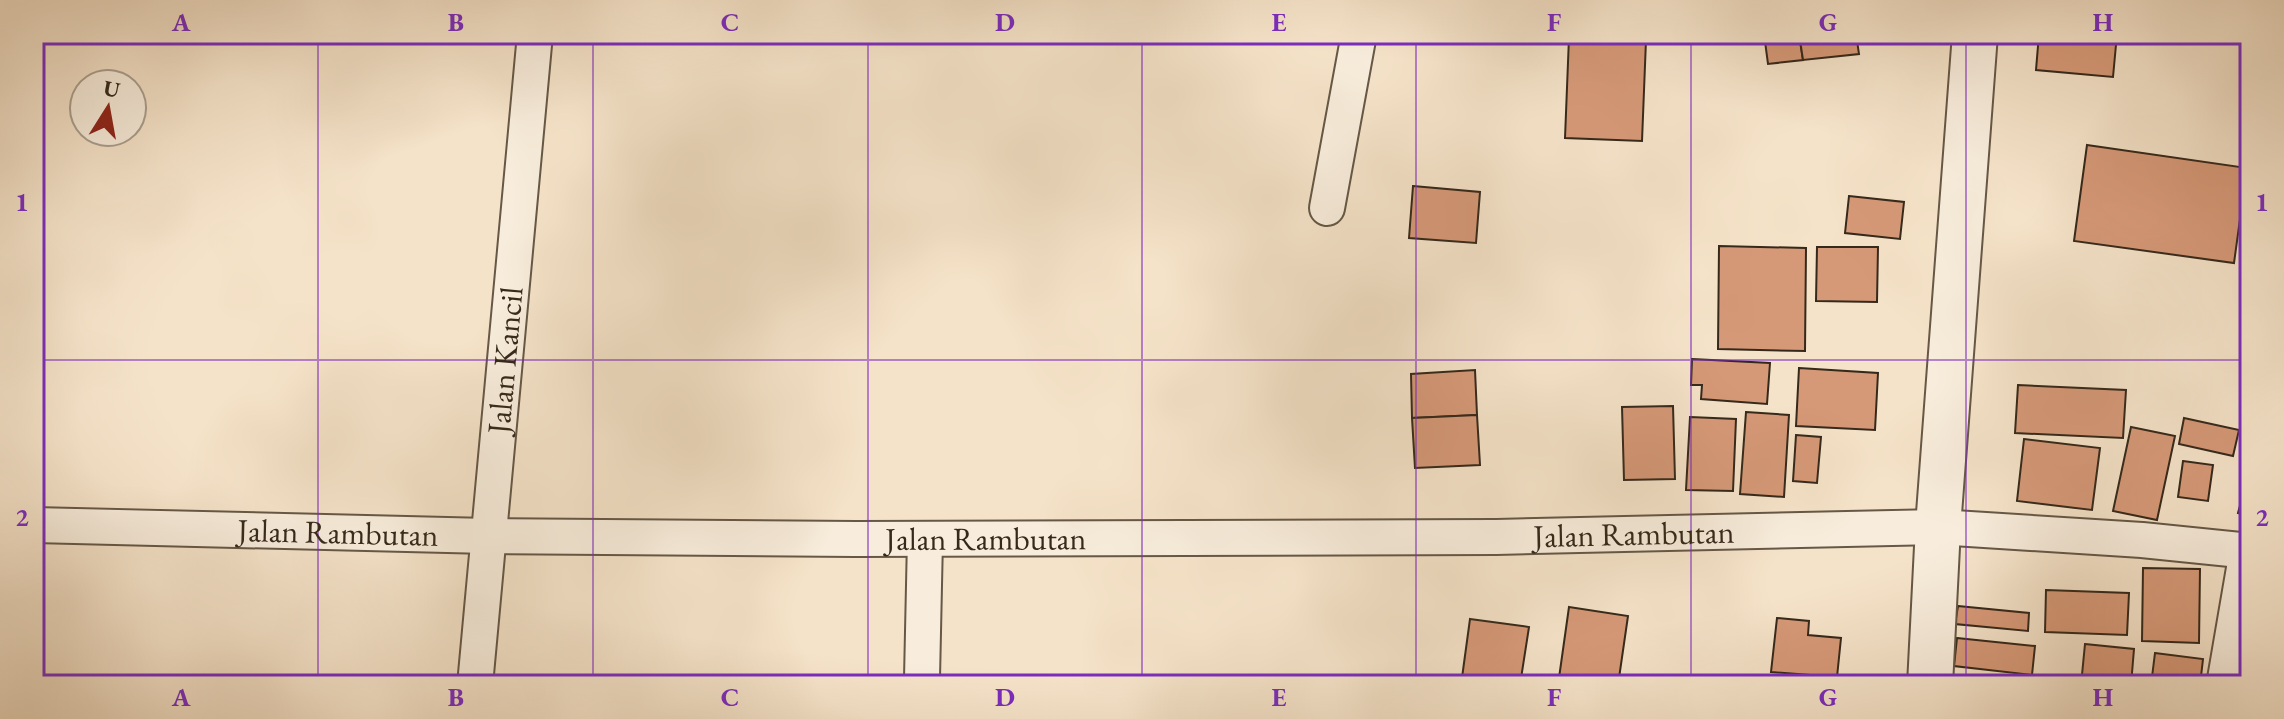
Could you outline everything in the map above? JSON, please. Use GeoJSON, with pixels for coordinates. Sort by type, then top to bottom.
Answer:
{"type":"FeatureCollection","features":[{"type":"Feature","properties":{"kind":"street","name":"Jalan Kancil"},"geometry":{"type":"LineString","coordinates":[[475,685],[535,34]]}},
{"type":"Feature","properties":{"kind":"street"},"geometry":{"type":"LineString","coordinates":[[1327,208],[1359,34]]}},
{"type":"Feature","properties":{"kind":"street"},"geometry":{"type":"LineString","coordinates":[[1930,685],[1938,527],[1975,34]]}},
{"type":"Feature","properties":{"kind":"street","name":"Jalan Rambutan"},"geometry":{"type":"LineString","coordinates":[[34,525],[488,536],[925,539],[1496,537],[1938,527],[2142,540],[2249,551]]}},
{"type":"Feature","properties":{"kind":"street"},"geometry":{"type":"LineString","coordinates":[[922,678],[925,539]]}},
{"type":"Feature","properties":{"kind":"street"},"geometry":{"type":"LineString","coordinates":[[2224,685],[2249,551]]}},
{"type":"Feature","properties":{"kind":"building"},"geometry":{"type":"Polygon","coordinates":[[[1764,34],[1799,34],[1803,60],[1768,64],[1764,34]]]}},
{"type":"Feature","properties":{"kind":"building"},"geometry":{"type":"Polygon","coordinates":[[[1799,34],[1856,34],[1859,54],[1803,60],[1799,34]]]}},
{"type":"Feature","properties":{"kind":"building"},"geometry":{"type":"Polygon","coordinates":[[[2039,34],[2117,34],[2113,77],[2036,70],[2039,34]]]}},
{"type":"Feature","properties":{"kind":"building"},"geometry":{"type":"Polygon","coordinates":[[[1569,37],[1646,40],[1642,141],[1565,138],[1569,37]]]}},
{"type":"Feature","properties":{"kind":"building"},"geometry":{"type":"Polygon","coordinates":[[[2087,145],[2247,168],[2234,263],[2074,241],[2087,145]]]}},
{"type":"Feature","properties":{"kind":"building"},"geometry":{"type":"Polygon","coordinates":[[[1413,186],[1480,192],[1476,243],[1409,238],[1413,186]]]}},
{"type":"Feature","properties":{"kind":"building"},"geometry":{"type":"Polygon","coordinates":[[[1849,196],[1904,202],[1900,239],[1845,233],[1849,196]]]}},
{"type":"Feature","properties":{"kind":"building"},"geometry":{"type":"Polygon","coordinates":[[[1719,246],[1806,248],[1805,351],[1718,349],[1719,246]]]}},
{"type":"Feature","properties":{"kind":"building"},"geometry":{"type":"Polygon","coordinates":[[[1817,247],[1878,247],[1877,302],[1816,301],[1817,247]]]}},
{"type":"Feature","properties":{"kind":"building"},"geometry":{"type":"Polygon","coordinates":[[[1692,359],[1770,363],[1767,404],[1701,399],[1702,385],[1691,385],[1692,359]]]}},
{"type":"Feature","properties":{"kind":"building"},"geometry":{"type":"Polygon","coordinates":[[[1799,368],[1878,373],[1875,430],[1796,426],[1799,368]]]}},
{"type":"Feature","properties":{"kind":"building"},"geometry":{"type":"Polygon","coordinates":[[[1475,370],[1477,415],[1412,418],[1411,374],[1475,370]]]}},
{"type":"Feature","properties":{"kind":"building"},"geometry":{"type":"Polygon","coordinates":[[[2018,385],[2126,390],[2123,438],[2015,433],[2018,385]]]}},
{"type":"Feature","properties":{"kind":"building"},"geometry":{"type":"Polygon","coordinates":[[[1673,406],[1675,479],[1624,480],[1622,407],[1673,406]]]}},
{"type":"Feature","properties":{"kind":"building"},"geometry":{"type":"Polygon","coordinates":[[[1746,412],[1789,415],[1784,497],[1740,494],[1746,412]]]}},
{"type":"Feature","properties":{"kind":"building"},"geometry":{"type":"Polygon","coordinates":[[[1477,415],[1480,465],[1415,468],[1412,418],[1477,415]]]}},
{"type":"Feature","properties":{"kind":"building"},"geometry":{"type":"Polygon","coordinates":[[[1690,417],[1736,419],[1733,491],[1686,490],[1690,417]]]}},
{"type":"Feature","properties":{"kind":"building"},"geometry":{"type":"Polygon","coordinates":[[[2184,418],[2239,430],[2233,456],[2179,444],[2184,418]]]}},
{"type":"Feature","properties":{"kind":"building"},"geometry":{"type":"Polygon","coordinates":[[[2131,427],[2175,436],[2157,520],[2113,511],[2131,427]]]}},
{"type":"Feature","properties":{"kind":"building"},"geometry":{"type":"Polygon","coordinates":[[[1796,435],[1821,437],[1817,483],[1793,481],[1796,435]]]}},
{"type":"Feature","properties":{"kind":"building"},"geometry":{"type":"Polygon","coordinates":[[[2024,439],[2100,448],[2092,510],[2017,501],[2024,439]]]}},
{"type":"Feature","properties":{"kind":"building"},"geometry":{"type":"Polygon","coordinates":[[[2183,461],[2213,465],[2208,501],[2178,497],[2183,461]]]}},
{"type":"Feature","properties":{"kind":"building"},"geometry":{"type":"Polygon","coordinates":[[[2250,468],[2250,516],[2238,513],[2250,468]]]}},
{"type":"Feature","properties":{"kind":"building"},"geometry":{"type":"Polygon","coordinates":[[[2143,568],[2200,569],[2199,643],[2142,641],[2143,568]]]}},
{"type":"Feature","properties":{"kind":"building"},"geometry":{"type":"Polygon","coordinates":[[[2046,590],[2129,593],[2127,635],[2045,632],[2046,590]]]}},
{"type":"Feature","properties":{"kind":"building"},"geometry":{"type":"Polygon","coordinates":[[[1958,606],[2029,613],[2028,631],[1955,624],[1958,606]]]}},
{"type":"Feature","properties":{"kind":"building"},"geometry":{"type":"Polygon","coordinates":[[[1569,607],[1628,616],[1618,685],[1558,685],[1569,607]]]}},
{"type":"Feature","properties":{"kind":"building"},"geometry":{"type":"Polygon","coordinates":[[[1777,618],[1809,621],[1808,635],[1841,638],[1837,677],[1771,672],[1777,618]]]}},
{"type":"Feature","properties":{"kind":"building"},"geometry":{"type":"Polygon","coordinates":[[[1470,619],[1529,627],[1520,685],[1461,685],[1470,619]]]}},
{"type":"Feature","properties":{"kind":"building"},"geometry":{"type":"Polygon","coordinates":[[[2250,621],[2250,685],[2235,685],[2250,621]]]}},
{"type":"Feature","properties":{"kind":"building"},"geometry":{"type":"Polygon","coordinates":[[[1957,638],[2035,646],[2032,675],[1954,666],[1957,638]]]}},
{"type":"Feature","properties":{"kind":"building"},"geometry":{"type":"Polygon","coordinates":[[[2085,644],[2134,649],[2131,685],[2081,685],[2085,644]]]}},
{"type":"Feature","properties":{"kind":"building"},"geometry":{"type":"Polygon","coordinates":[[[2155,653],[2203,659],[2200,685],[2151,685],[2155,653]]]}}]}
